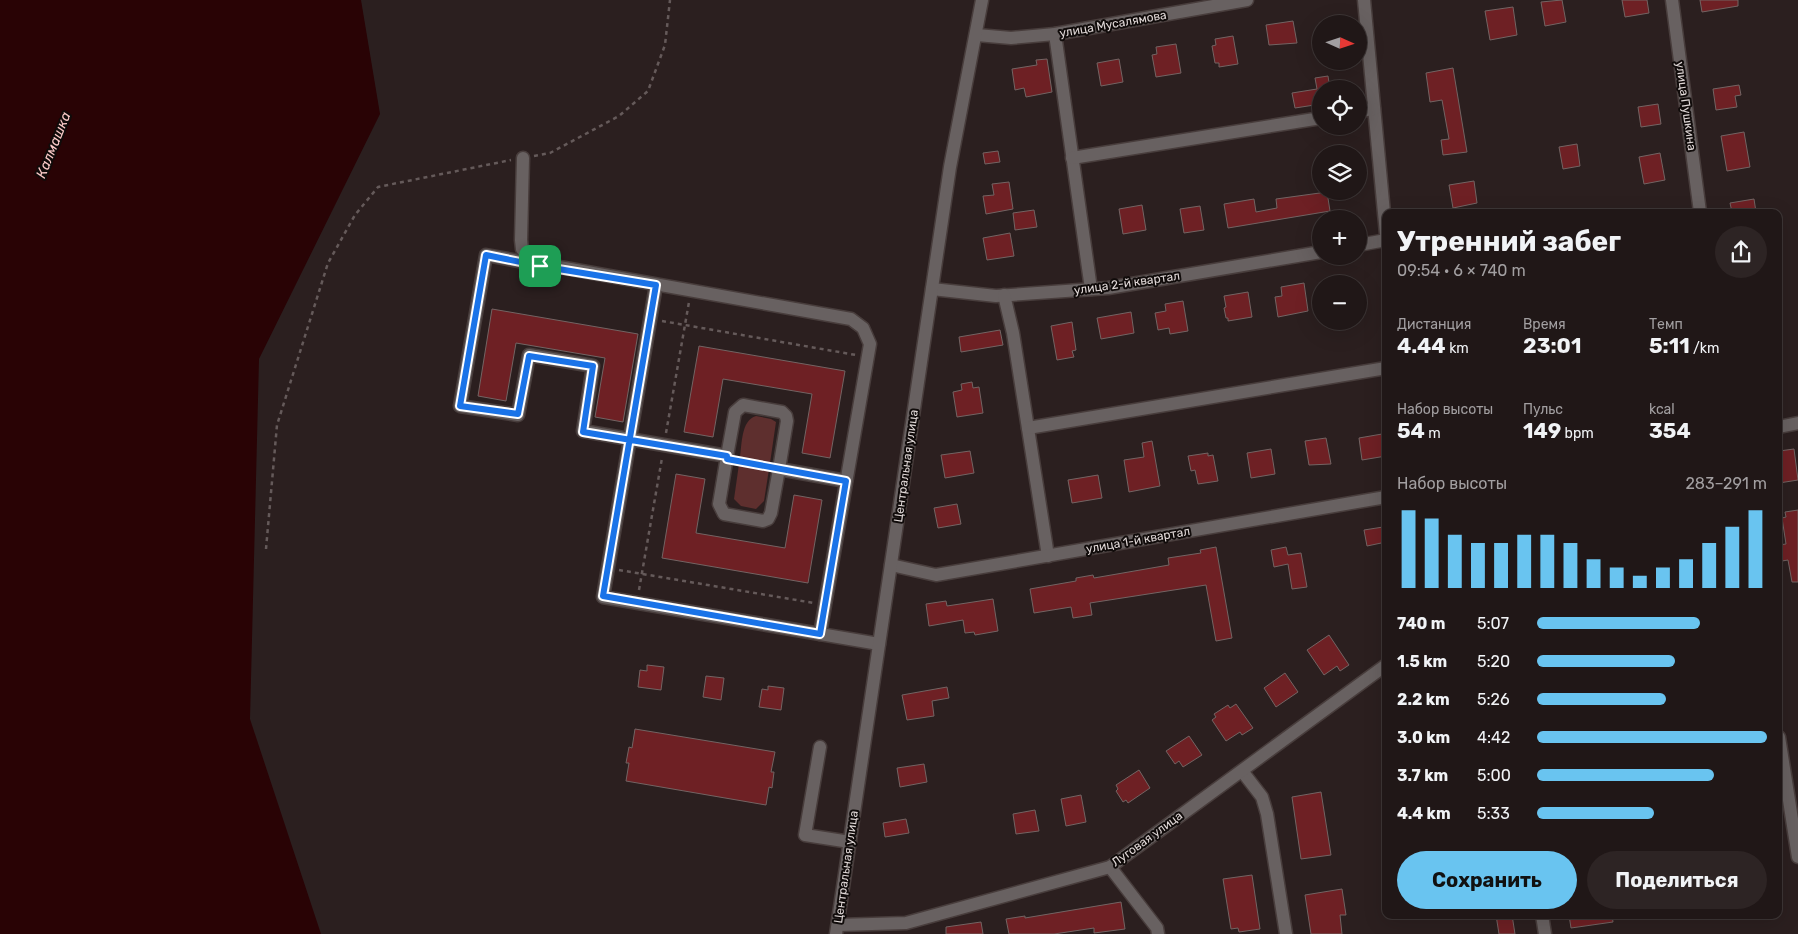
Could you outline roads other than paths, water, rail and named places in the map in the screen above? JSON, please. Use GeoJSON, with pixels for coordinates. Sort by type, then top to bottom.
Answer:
{"type":"FeatureCollection","features":[{"type":"Feature","properties":{"kind":"street","name":"Центральная улица"},"geometry":{"type":"LineString","coordinates":[[837,930],[950,167],[977,35],[982,0]]}},
{"type":"Feature","properties":{"kind":"street","name":"улица Мусалямова"},"geometry":{"type":"LineString","coordinates":[[977,35],[1011,38],[1055,34],[1247,0]]}},
{"type":"Feature","properties":{"kind":"street"},"geometry":{"type":"LineString","coordinates":[[1364,0],[1384,209]]}},
{"type":"Feature","properties":{"kind":"street","name":"улица Пушкина"},"geometry":{"type":"LineString","coordinates":[[1672,0],[1700,209]]}},
{"type":"Feature","properties":{"kind":"street"},"geometry":{"type":"LineString","coordinates":[[1055,34],[1091,289]]}},
{"type":"Feature","properties":{"kind":"street"},"geometry":{"type":"LineString","coordinates":[[1367,110],[1374,109]]}},
{"type":"Feature","properties":{"kind":"street"},"geometry":{"type":"LineString","coordinates":[[1072,158],[1312,119]]}},
{"type":"Feature","properties":{"kind":"street"},"geometry":{"type":"LineString","coordinates":[[523,158],[522,249],[531,262],[540,266]]}},
{"type":"Feature","properties":{"kind":"street"},"geometry":{"type":"LineString","coordinates":[[1367,244],[1382,241]]}},
{"type":"Feature","properties":{"kind":"street","name":"улица 2-й квартал"},"geometry":{"type":"LineString","coordinates":[[932,289],[1004,295],[1091,289],[1312,253]]}},
{"type":"Feature","properties":{"kind":"street"},"geometry":{"type":"LineString","coordinates":[[727,457],[583,432],[593,366],[529,356],[518,414],[460,406],[486,255],[540,266],[851,319],[864,328],[870,344],[820,634]]}},
{"type":"Feature","properties":{"kind":"street"},"geometry":{"type":"LineString","coordinates":[[656,285],[603,596],[879,644]]}},
{"type":"Feature","properties":{"kind":"street"},"geometry":{"type":"LineString","coordinates":[[1004,295],[1013,333],[1048,556]]}},
{"type":"Feature","properties":{"kind":"street"},"geometry":{"type":"LineString","coordinates":[[1028,428],[1382,369]]}},
{"type":"Feature","properties":{"kind":"street"},"geometry":{"type":"LineString","coordinates":[[743,405],[782,412],[787,421],[772,513],[768,519],[763,521],[724,514],[719,504],[727,457],[735,412],[738,407],[743,405]]}},
{"type":"Feature","properties":{"kind":"street"},"geometry":{"type":"LineString","coordinates":[[1782,426],[1798,423]]}},
{"type":"Feature","properties":{"kind":"street"},"geometry":{"type":"LineString","coordinates":[[779,469],[846,481]]}},
{"type":"Feature","properties":{"kind":"street","name":"улица 1-й квартал"},"geometry":{"type":"LineString","coordinates":[[891,565],[936,575],[1382,498]]}},
{"type":"Feature","properties":{"kind":"street","name":"Луговая улица"},"geometry":{"type":"LineString","coordinates":[[837,930],[906,923],[1110,867],[1382,668]]}},
{"type":"Feature","properties":{"kind":"street"},"geometry":{"type":"LineString","coordinates":[[820,747],[805,835],[850,842]]}},
{"type":"Feature","properties":{"kind":"street"},"geometry":{"type":"LineString","coordinates":[[1782,756],[1798,857]]}},
{"type":"Feature","properties":{"kind":"street"},"geometry":{"type":"LineString","coordinates":[[1242,771],[1262,797],[1267,814],[1286,934]]}},
{"type":"Feature","properties":{"kind":"street"},"geometry":{"type":"LineString","coordinates":[[1110,867],[1158,928],[1158,934]]}},
{"type":"Feature","properties":{"kind":"street"},"geometry":{"type":"LineString","coordinates":[[1543,919],[1545,934]]}},
{"type":"Feature","properties":{"kind":"water","name":"Калмашка"},"geometry":{"type":"Polygon","coordinates":[[[0,0],[361,0],[380,114],[259,359],[250,719],[321,934],[0,934],[0,0]]]}}]}
